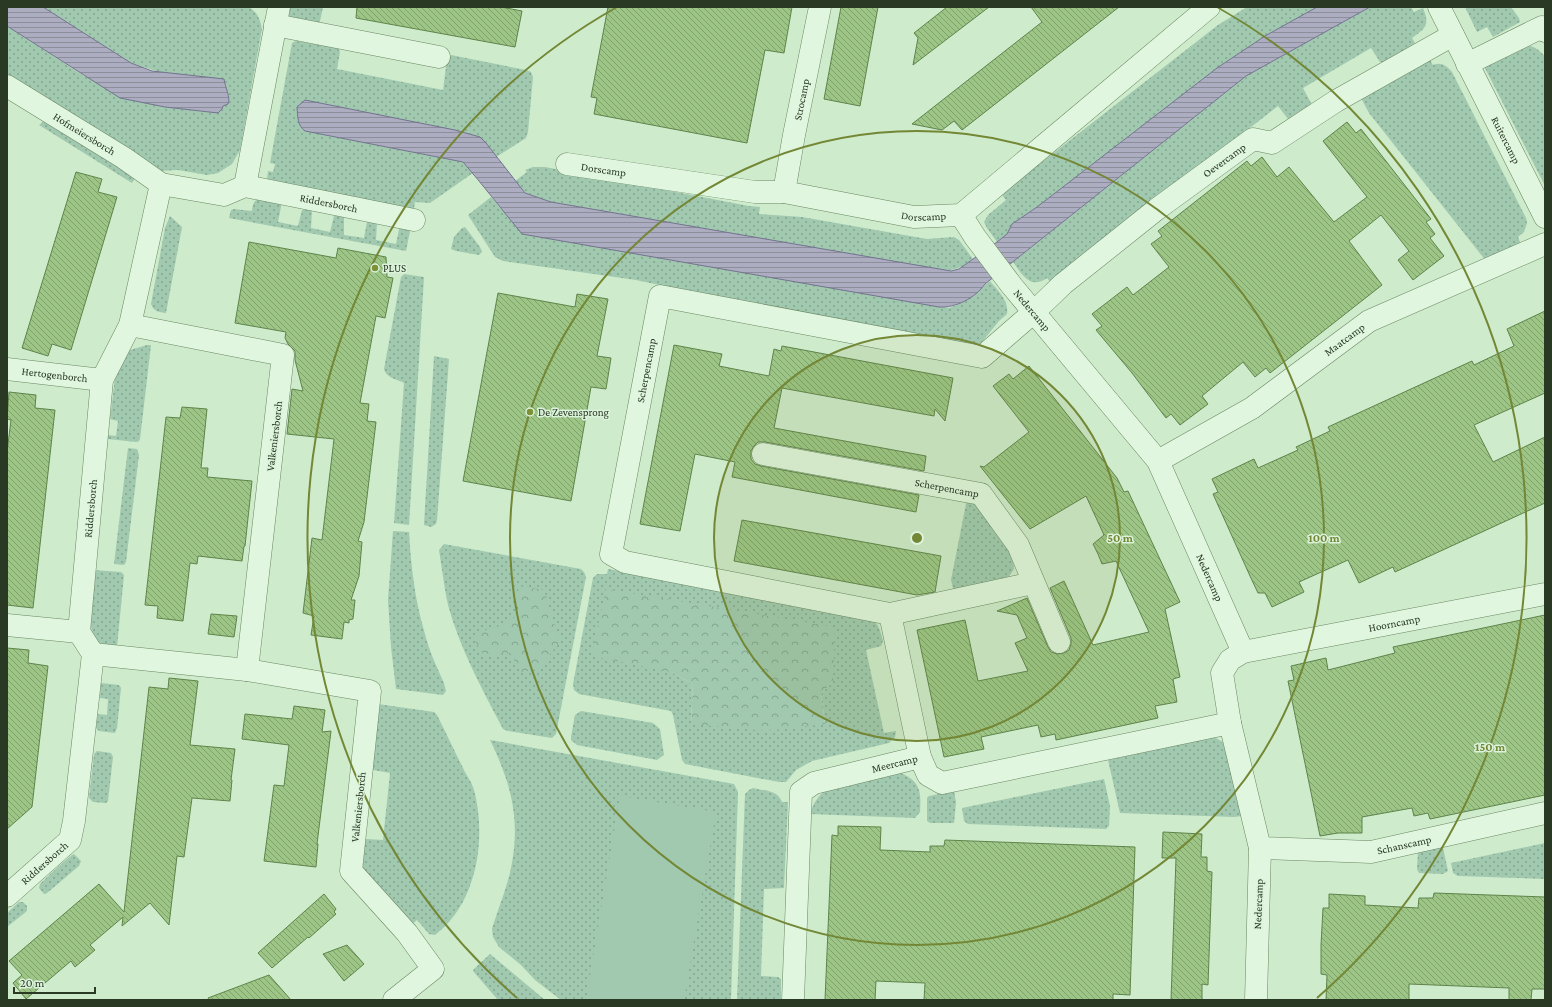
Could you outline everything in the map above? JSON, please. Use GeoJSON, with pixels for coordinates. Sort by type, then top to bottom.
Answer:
{"type":"FeatureCollection","features":[{"type":"Feature","properties":{"kind":"street","name":"Strocamp"},"geometry":{"type":"LineString","coordinates":[[784,192],[820,7]]}},
{"type":"Feature","properties":{"kind":"street","name":"Dorscamp"},"geometry":{"type":"LineString","coordinates":[[567,164],[755,192],[784,192],[914,217],[961,214],[1209,7]]}},
{"type":"Feature","properties":{"kind":"street","name":"Ruitercamp"},"geometry":{"type":"LineString","coordinates":[[1439,7],[1545,217]]}},
{"type":"Feature","properties":{"kind":"street"},"geometry":{"type":"LineString","coordinates":[[160,184],[224,195],[245,186],[277,16],[439,57]]}},
{"type":"Feature","properties":{"kind":"street"},"geometry":{"type":"LineString","coordinates":[[1467,64],[1542,27],[1545,31]]}},
{"type":"Feature","properties":{"kind":"street","name":"Oevercamp"},"geometry":{"type":"LineString","coordinates":[[1034,312],[1063,284],[1134,227],[1254,139],[1272,143],[1336,101],[1453,35]]}},
{"type":"Feature","properties":{"kind":"street","name":"Hofmeiersborch"},"geometry":{"type":"LineString","coordinates":[[7,86],[124,158],[160,184]]}},
{"type":"Feature","properties":{"kind":"street","name":"Riddersborch"},"geometry":{"type":"LineString","coordinates":[[79,632],[102,380],[130,325],[160,184]]}},
{"type":"Feature","properties":{"kind":"street","name":"Riddersborch"},"geometry":{"type":"LineString","coordinates":[[245,186],[414,220]]}},
{"type":"Feature","properties":{"kind":"street","name":"Nedercamp"},"geometry":{"type":"LineString","coordinates":[[961,214],[975,237],[1012,286],[1158,461],[1243,652],[1230,660],[1222,673],[1230,723],[1260,848],[1256,1000]]}},
{"type":"Feature","properties":{"kind":"street","name":"Maatcamp"},"geometry":{"type":"LineString","coordinates":[[1158,461],[1252,408],[1369,321],[1545,244]]}},
{"type":"Feature","properties":{"kind":"street","name":"Scherpencamp"},"geometry":{"type":"LineString","coordinates":[[1033,584],[890,614],[625,562],[611,554],[660,296],[982,357],[1034,312]]}},
{"type":"Feature","properties":{"kind":"street","name":"Valkeniersborch"},"geometry":{"type":"LineString","coordinates":[[130,325],[283,355],[247,670]]}},
{"type":"Feature","properties":{"kind":"street","name":"Hertogenborch"},"geometry":{"type":"LineString","coordinates":[[7,369],[102,380]]}},
{"type":"Feature","properties":{"kind":"street","name":"Scherpencamp"},"geometry":{"type":"LineString","coordinates":[[762,454],[981,494],[1018,544],[1033,584],[1059,642]]}},
{"type":"Feature","properties":{"kind":"street","name":"Hoorncamp"},"geometry":{"type":"LineString","coordinates":[[1243,652],[1545,594]]}},
{"type":"Feature","properties":{"kind":"street"},"geometry":{"type":"LineString","coordinates":[[890,614],[920,757]]}},
{"type":"Feature","properties":{"kind":"street"},"geometry":{"type":"LineString","coordinates":[[7,625],[79,632],[93,654]]}},
{"type":"Feature","properties":{"kind":"street","name":"Riddersborch"},"geometry":{"type":"LineString","coordinates":[[7,896],[70,840],[74,821],[93,654]]}},
{"type":"Feature","properties":{"kind":"street","name":"Valkeniersborch"},"geometry":{"type":"LineString","coordinates":[[93,654],[247,670],[370,691],[351,871],[407,933],[433,969],[394,1000]]}},
{"type":"Feature","properties":{"kind":"street","name":"Meercamp"},"geometry":{"type":"LineString","coordinates":[[793,1000],[800,792],[814,782],[920,757],[928,774],[942,783],[1230,723]]}},
{"type":"Feature","properties":{"kind":"street","name":"Schanscamp"},"geometry":{"type":"LineString","coordinates":[[1260,848],[1371,852],[1545,813]]}},
{"type":"Feature","properties":{"kind":"green space"},"geometry":{"type":"Polygon","coordinates":[[[43,7],[249,7],[252,9],[258,16],[262,29],[240,150],[232,164],[218,173],[207,175],[178,170],[159,171],[7,76],[7,26],[84,76],[165,107],[218,113],[229,96],[226,93],[131,63],[43,7]]]}},
{"type":"Feature","properties":{"kind":"green space"},"geometry":{"type":"Polygon","coordinates":[[[289,7],[323,7],[320,21],[319,23],[288,17],[289,7]]]}},
{"type":"Feature","properties":{"kind":"green space"},"geometry":{"type":"Polygon","coordinates":[[[1247,7],[1317,7],[1265,36],[1217,68],[1037,207],[1012,224],[1007,234],[997,242],[984,222],[988,215],[1006,200],[1001,194],[1218,25],[1247,7]]]}},
{"type":"Feature","properties":{"kind":"green space"},"geometry":{"type":"Polygon","coordinates":[[[1370,7],[1411,7],[1414,12],[1423,8],[1426,18],[1425,26],[1412,38],[1415,43],[1385,62],[1380,62],[1371,48],[1303,88],[1311,103],[1310,105],[1288,119],[1278,106],[1050,282],[1047,278],[1036,282],[1023,276],[1013,262],[1246,76],[1370,7]]]}},
{"type":"Feature","properties":{"kind":"green space"},"geometry":{"type":"Polygon","coordinates":[[[1465,7],[1511,7],[1519,18],[1520,22],[1493,37],[1487,27],[1477,32],[1465,7]]]}},
{"type":"Feature","properties":{"kind":"green space"},"geometry":{"type":"Polygon","coordinates":[[[296,41],[338,48],[340,52],[337,69],[443,90],[447,59],[451,55],[531,72],[533,77],[528,132],[526,138],[496,157],[489,146],[477,136],[321,103],[305,131],[463,162],[473,173],[430,203],[415,202],[414,209],[267,179],[268,171],[273,172],[275,164],[270,163],[292,43],[296,41]]]}},
{"type":"Feature","properties":{"kind":"green space"},"geometry":{"type":"Polygon","coordinates":[[[1527,45],[1537,49],[1545,57],[1545,186],[1485,68],[1486,64],[1527,45]]]}},
{"type":"Feature","properties":{"kind":"green space"},"geometry":{"type":"Polygon","coordinates":[[[1429,58],[1433,65],[1443,65],[1452,72],[1526,218],[1527,223],[1524,232],[1518,237],[1521,245],[1486,261],[1369,113],[1361,98],[1429,58]]]}},
{"type":"Feature","properties":{"kind":"green space"},"geometry":{"type":"Polygon","coordinates":[[[44,121],[137,175],[132,183],[39,125],[44,121]]]}},
{"type":"Feature","properties":{"kind":"green space"},"geometry":{"type":"Polygon","coordinates":[[[533,167],[545,167],[760,207],[759,214],[802,217],[927,239],[954,237],[959,240],[973,259],[958,268],[941,270],[551,202],[525,193],[515,181],[527,172],[525,170],[533,167]]]}},
{"type":"Feature","properties":{"kind":"green space"},"geometry":{"type":"Polygon","coordinates":[[[262,197],[282,202],[278,222],[298,226],[302,210],[312,210],[311,228],[330,232],[334,216],[344,216],[344,235],[364,238],[367,222],[377,223],[376,240],[396,244],[400,225],[411,226],[406,251],[229,218],[231,210],[234,209],[252,211],[254,202],[262,197]]]}},
{"type":"Feature","properties":{"kind":"green space"},"geometry":{"type":"Polygon","coordinates":[[[491,197],[501,209],[949,308],[972,296],[990,281],[1005,300],[1007,314],[999,321],[977,348],[946,346],[636,280],[503,261],[495,257],[468,215],[491,197]]]}},
{"type":"Feature","properties":{"kind":"green space"},"geometry":{"type":"Polygon","coordinates":[[[170,216],[182,227],[166,313],[155,310],[151,304],[165,228],[170,216]]]}},
{"type":"Feature","properties":{"kind":"green space"},"geometry":{"type":"Polygon","coordinates":[[[465,227],[480,247],[482,252],[479,255],[451,249],[454,237],[462,228],[465,227]]]}},
{"type":"Feature","properties":{"kind":"green space"},"geometry":{"type":"Polygon","coordinates":[[[404,274],[424,277],[409,525],[394,523],[404,383],[389,376],[384,369],[401,277],[404,274]]]}},
{"type":"Feature","properties":{"kind":"green space"},"geometry":{"type":"Polygon","coordinates":[[[151,345],[140,439],[136,442],[108,439],[108,435],[116,436],[118,421],[110,419],[115,378],[130,350],[151,345]]]}},
{"type":"Feature","properties":{"kind":"green space"},"geometry":{"type":"Polygon","coordinates":[[[434,356],[449,359],[437,520],[436,524],[431,527],[424,525],[434,356]]]}},
{"type":"Feature","properties":{"kind":"green space"},"geometry":{"type":"Polygon","coordinates":[[[128,448],[137,449],[139,455],[126,562],[124,565],[114,564],[128,448]]]}},
{"type":"Feature","properties":{"kind":"green space"},"geometry":{"type":"Polygon","coordinates":[[[967,499],[976,504],[1012,556],[1014,569],[1004,584],[955,596],[951,580],[967,499]]]}},
{"type":"Feature","properties":{"kind":"green space"},"geometry":{"type":"Polygon","coordinates":[[[393,531],[409,532],[412,571],[416,596],[429,647],[444,683],[446,691],[443,695],[396,689],[391,647],[388,600],[393,531]]]}},
{"type":"Feature","properties":{"kind":"green space"},"geometry":{"type":"Polygon","coordinates":[[[444,544],[581,569],[584,572],[586,577],[556,734],[552,738],[503,729],[472,668],[453,621],[448,605],[439,550],[444,544]]]}},
{"type":"Feature","properties":{"kind":"green space"},"geometry":{"type":"Polygon","coordinates":[[[608,569],[863,613],[877,624],[883,641],[881,646],[866,650],[884,733],[896,731],[895,737],[889,743],[812,761],[796,770],[786,782],[779,782],[685,764],[682,760],[671,711],[579,694],[574,690],[573,684],[593,578],[597,574],[607,574],[608,569]],[[671,672],[693,684],[691,723],[825,723],[821,694],[833,681],[671,672]]]}},
{"type":"Feature","properties":{"kind":"green space"},"geometry":{"type":"Polygon","coordinates":[[[93,570],[121,572],[124,575],[117,647],[99,644],[91,627],[89,608],[93,570]]]}},
{"type":"Feature","properties":{"kind":"green space"},"geometry":{"type":"Polygon","coordinates":[[[518,586],[544,590],[560,642],[538,669],[521,672],[510,653],[485,657],[472,636],[514,618],[518,586]]]}},
{"type":"Feature","properties":{"kind":"green space"},"geometry":{"type":"Polygon","coordinates":[[[606,589],[835,627],[833,681],[821,694],[825,724],[766,731],[691,724],[693,684],[671,672],[591,656],[606,589]]]}},
{"type":"Feature","properties":{"kind":"green space"},"geometry":{"type":"Polygon","coordinates":[[[101,683],[119,685],[121,688],[117,728],[115,733],[99,731],[96,728],[98,714],[107,715],[108,699],[100,698],[101,683]]]}},
{"type":"Feature","properties":{"kind":"green space"},"geometry":{"type":"Polygon","coordinates":[[[378,704],[434,712],[437,715],[474,790],[478,809],[479,829],[475,869],[461,906],[449,922],[435,935],[429,934],[417,920],[411,925],[362,867],[362,841],[366,839],[383,840],[390,773],[373,770],[371,766],[378,704]]]}},
{"type":"Feature","properties":{"kind":"green space"},"geometry":{"type":"Polygon","coordinates":[[[581,711],[653,723],[660,729],[664,755],[657,760],[577,745],[571,740],[571,737],[575,715],[581,711]]]}},
{"type":"Feature","properties":{"kind":"green space"},"geometry":{"type":"Polygon","coordinates":[[[1214,737],[1227,747],[1242,816],[1120,813],[1108,760],[1214,737]]]}},
{"type":"Feature","properties":{"kind":"green space"},"geometry":{"type":"Polygon","coordinates":[[[490,740],[734,784],[738,792],[731,1000],[561,1000],[535,980],[521,965],[499,947],[493,937],[492,929],[511,868],[515,834],[509,787],[504,771],[490,740]]]}},
{"type":"Feature","properties":{"kind":"green space"},"geometry":{"type":"Polygon","coordinates":[[[97,751],[111,753],[113,757],[108,801],[106,803],[93,802],[89,798],[94,754],[97,751]]]}},
{"type":"Feature","properties":{"kind":"green space"},"geometry":{"type":"Polygon","coordinates":[[[901,773],[913,780],[920,793],[920,812],[915,818],[810,814],[813,805],[818,798],[828,789],[860,780],[901,773]]]}},
{"type":"Feature","properties":{"kind":"green space"},"geometry":{"type":"Polygon","coordinates":[[[1104,779],[1110,806],[1109,826],[1106,829],[968,824],[964,821],[962,808],[1104,779]]]}},
{"type":"Feature","properties":{"kind":"green space"},"geometry":{"type":"Polygon","coordinates":[[[753,788],[774,793],[782,802],[788,802],[784,888],[764,889],[761,976],[778,977],[781,979],[781,1000],[737,1000],[745,794],[753,788]]]}},
{"type":"Feature","properties":{"kind":"green space"},"geometry":{"type":"Polygon","coordinates":[[[954,791],[956,802],[954,823],[930,823],[927,821],[927,798],[929,796],[954,791]]]}},
{"type":"Feature","properties":{"kind":"green space"},"geometry":{"type":"Polygon","coordinates":[[[620,796],[716,812],[684,1000],[586,1000],[620,796]]]}},
{"type":"Feature","properties":{"kind":"green space"},"geometry":{"type":"Polygon","coordinates":[[[1442,843],[1448,871],[1443,874],[1419,873],[1417,869],[1418,851],[1442,843]]]}},
{"type":"Feature","properties":{"kind":"green space"},"geometry":{"type":"Polygon","coordinates":[[[1545,843],[1545,879],[1458,876],[1453,873],[1451,863],[1545,843]]]}},
{"type":"Feature","properties":{"kind":"green space"},"geometry":{"type":"Polygon","coordinates":[[[74,854],[81,861],[79,866],[44,894],[39,888],[40,884],[74,854]]]}},
{"type":"Feature","properties":{"kind":"green space"},"geometry":{"type":"Polygon","coordinates":[[[19,902],[23,902],[27,906],[27,911],[7,927],[7,913],[19,902]]]}},
{"type":"Feature","properties":{"kind":"green space"},"geometry":{"type":"Polygon","coordinates":[[[490,954],[545,1000],[498,1000],[473,971],[490,954]]]}},
{"type":"Feature","properties":{"kind":"water"},"geometry":{"type":"Polygon","coordinates":[[[7,7],[43,7],[131,63],[152,71],[224,79],[229,102],[223,106],[218,113],[165,107],[120,98],[7,26],[7,7]]]}},
{"type":"Feature","properties":{"kind":"water"},"geometry":{"type":"Polygon","coordinates":[[[1317,7],[1370,7],[1246,76],[985,284],[971,298],[958,304],[945,307],[522,234],[463,162],[305,131],[299,123],[298,117],[297,107],[305,100],[455,130],[480,137],[525,193],[551,202],[951,271],[959,269],[997,242],[1007,234],[1012,224],[1037,207],[1217,68],[1265,36],[1317,7]]]}},
{"type":"Feature","properties":{"kind":"building"},"geometry":{"type":"Polygon","coordinates":[[[357,7],[501,7],[522,11],[515,47],[356,18],[357,7]]]}},
{"type":"Feature","properties":{"kind":"building"},"geometry":{"type":"Polygon","coordinates":[[[608,7],[792,7],[784,53],[765,50],[747,143],[594,114],[597,98],[591,97],[608,7]]]}},
{"type":"Feature","properties":{"kind":"building"},"geometry":{"type":"Polygon","coordinates":[[[841,7],[878,7],[860,106],[824,99],[841,7]]]}},
{"type":"Feature","properties":{"kind":"building"},"geometry":{"type":"Polygon","coordinates":[[[947,7],[989,7],[913,65],[918,38],[914,33],[947,7]]]}},
{"type":"Feature","properties":{"kind":"building"},"geometry":{"type":"Polygon","coordinates":[[[1031,7],[1119,7],[962,130],[954,121],[942,130],[912,124],[1042,22],[1031,7]]]}},
{"type":"Feature","properties":{"kind":"building"},"geometry":{"type":"Polygon","coordinates":[[[1347,122],[1356,133],[1361,129],[1431,219],[1426,222],[1435,234],[1430,238],[1444,256],[1413,280],[1398,260],[1409,251],[1381,215],[1349,241],[1382,285],[1270,373],[1266,368],[1255,377],[1243,362],[1202,396],[1208,404],[1180,425],[1171,414],[1166,418],[1132,373],[1096,330],[1102,326],[1092,314],[1127,287],[1133,295],[1169,267],[1151,244],[1162,236],[1158,231],[1247,161],[1251,166],[1262,157],[1277,177],[1289,167],[1334,222],[1367,197],[1323,141],[1347,122]]]}},
{"type":"Feature","properties":{"kind":"building"},"geometry":{"type":"Polygon","coordinates":[[[76,172],[102,179],[98,192],[117,197],[71,350],[52,344],[48,356],[22,348],[76,172]]]}},
{"type":"Feature","properties":{"kind":"building"},"geometry":{"type":"Polygon","coordinates":[[[249,242],[336,258],[338,248],[386,257],[387,277],[393,278],[385,318],[376,316],[360,403],[369,404],[367,421],[376,422],[364,522],[358,541],[362,542],[359,576],[351,600],[355,600],[353,619],[349,620],[349,623],[344,622],[342,639],[311,635],[314,616],[303,613],[312,538],[322,540],[334,439],[287,434],[292,389],[303,391],[295,360],[295,351],[288,344],[285,338],[286,332],[235,323],[249,242]]]}},
{"type":"Feature","properties":{"kind":"building"},"geometry":{"type":"Polygon","coordinates":[[[498,293],[575,307],[577,294],[608,299],[597,356],[611,358],[606,389],[591,387],[571,501],[463,481],[498,293]]]}},
{"type":"Feature","properties":{"kind":"building"},"geometry":{"type":"Polygon","coordinates":[[[1545,311],[1545,393],[1474,425],[1493,462],[1545,437],[1545,503],[1395,572],[1393,567],[1359,583],[1348,560],[1299,582],[1304,592],[1272,607],[1265,593],[1258,593],[1250,576],[1213,494],[1218,492],[1212,479],[1254,459],[1258,468],[1298,450],[1296,447],[1330,431],[1328,427],[1472,361],[1474,365],[1514,346],[1507,329],[1545,311]]]}},
{"type":"Feature","properties":{"kind":"building"},"geometry":{"type":"Polygon","coordinates":[[[674,345],[722,354],[719,366],[769,376],[774,349],[781,351],[782,346],[953,378],[945,421],[935,409],[934,416],[782,388],[774,428],[926,456],[924,471],[765,442],[758,442],[751,451],[751,459],[755,464],[761,466],[919,495],[916,512],[732,477],[735,462],[695,454],[680,531],[640,524],[674,345]]]}},
{"type":"Feature","properties":{"kind":"building"},"geometry":{"type":"Polygon","coordinates":[[[1029,366],[1117,478],[1124,492],[1128,491],[1180,602],[1165,609],[1180,677],[1173,679],[1177,702],[1155,706],[1158,718],[1056,740],[1055,734],[1041,737],[1038,725],[981,737],[984,749],[944,757],[917,630],[965,620],[978,681],[1028,671],[1015,643],[1027,638],[1017,615],[997,611],[1027,598],[1051,652],[1057,654],[1064,653],[1069,650],[1071,638],[1050,588],[1064,581],[1093,645],[1149,632],[1116,561],[1102,564],[1093,544],[1104,535],[1086,496],[1030,529],[980,466],[984,467],[1029,432],[993,386],[1009,374],[1013,379],[1029,366]]]}},
{"type":"Feature","properties":{"kind":"building"},"geometry":{"type":"Polygon","coordinates":[[[9,392],[36,395],[35,408],[55,410],[33,608],[7,605],[7,452],[11,420],[7,419],[9,392]]]}},
{"type":"Feature","properties":{"kind":"building"},"geometry":{"type":"Polygon","coordinates":[[[182,407],[207,409],[201,468],[208,468],[207,477],[252,481],[242,561],[198,556],[197,564],[190,563],[183,621],[157,618],[158,606],[145,605],[166,417],[180,418],[182,407]]]}},
{"type":"Feature","properties":{"kind":"building"},"geometry":{"type":"Polygon","coordinates":[[[742,520],[941,556],[935,592],[917,595],[734,561],[742,520]]]}},
{"type":"Feature","properties":{"kind":"building"},"geometry":{"type":"Polygon","coordinates":[[[211,614],[237,616],[234,637],[208,634],[211,614]]]}},
{"type":"Feature","properties":{"kind":"building"},"geometry":{"type":"Polygon","coordinates":[[[1545,615],[1545,795],[1430,819],[1428,813],[1414,816],[1412,808],[1362,817],[1362,833],[1338,833],[1320,836],[1288,681],[1294,680],[1291,666],[1326,658],[1328,670],[1395,653],[1393,647],[1545,615]]]}},
{"type":"Feature","properties":{"kind":"building"},"geometry":{"type":"Polygon","coordinates":[[[7,648],[29,650],[28,663],[48,666],[32,807],[7,829],[7,648]]]}},
{"type":"Feature","properties":{"kind":"building"},"geometry":{"type":"Polygon","coordinates":[[[169,678],[198,681],[190,745],[235,749],[230,801],[192,798],[184,857],[177,856],[169,925],[150,903],[122,926],[123,917],[90,945],[95,950],[75,967],[71,961],[26,999],[13,983],[22,975],[9,961],[99,884],[124,912],[149,687],[168,689],[169,678]]]}},
{"type":"Feature","properties":{"kind":"building"},"geometry":{"type":"Polygon","coordinates":[[[294,706],[325,710],[322,732],[331,731],[317,844],[316,867],[264,861],[274,785],[284,786],[289,745],[242,739],[245,714],[292,719],[294,706]]]}},
{"type":"Feature","properties":{"kind":"building"},"geometry":{"type":"Polygon","coordinates":[[[838,826],[881,827],[880,850],[930,852],[930,846],[944,846],[945,840],[1135,847],[1130,995],[1113,994],[1113,1000],[924,1000],[925,983],[876,981],[875,1000],[825,1000],[832,835],[838,836],[838,826]]]}},
{"type":"Feature","properties":{"kind":"building"},"geometry":{"type":"Polygon","coordinates":[[[1163,832],[1202,834],[1201,857],[1207,857],[1207,871],[1212,872],[1208,985],[1202,984],[1202,1000],[1171,1000],[1176,858],[1162,858],[1163,832]]]}},
{"type":"Feature","properties":{"kind":"building"},"geometry":{"type":"Polygon","coordinates":[[[1434,893],[1545,897],[1545,989],[1532,989],[1531,1000],[1509,1000],[1509,988],[1409,984],[1409,1000],[1326,1000],[1327,975],[1321,974],[1321,945],[1323,908],[1329,908],[1329,894],[1365,896],[1365,905],[1418,908],[1419,898],[1433,898],[1434,893]]]}},
{"type":"Feature","properties":{"kind":"building"},"geometry":{"type":"Polygon","coordinates":[[[324,894],[336,909],[334,912],[336,914],[272,968],[258,953],[324,894]]]}},
{"type":"Feature","properties":{"kind":"building"},"geometry":{"type":"Polygon","coordinates":[[[347,945],[364,964],[344,981],[323,954],[347,945]]]}},
{"type":"Feature","properties":{"kind":"building"},"geometry":{"type":"Polygon","coordinates":[[[269,975],[291,1000],[209,1000],[208,998],[269,975]]]}},
{"type":"Feature","properties":{"kind":"place","name":"PLUS"},"geometry":{"type":"Point","coordinates":[375,268]}},
{"type":"Feature","properties":{"kind":"place","name":"De Zevensprong"},"geometry":{"type":"Point","coordinates":[530,412]}}]}
